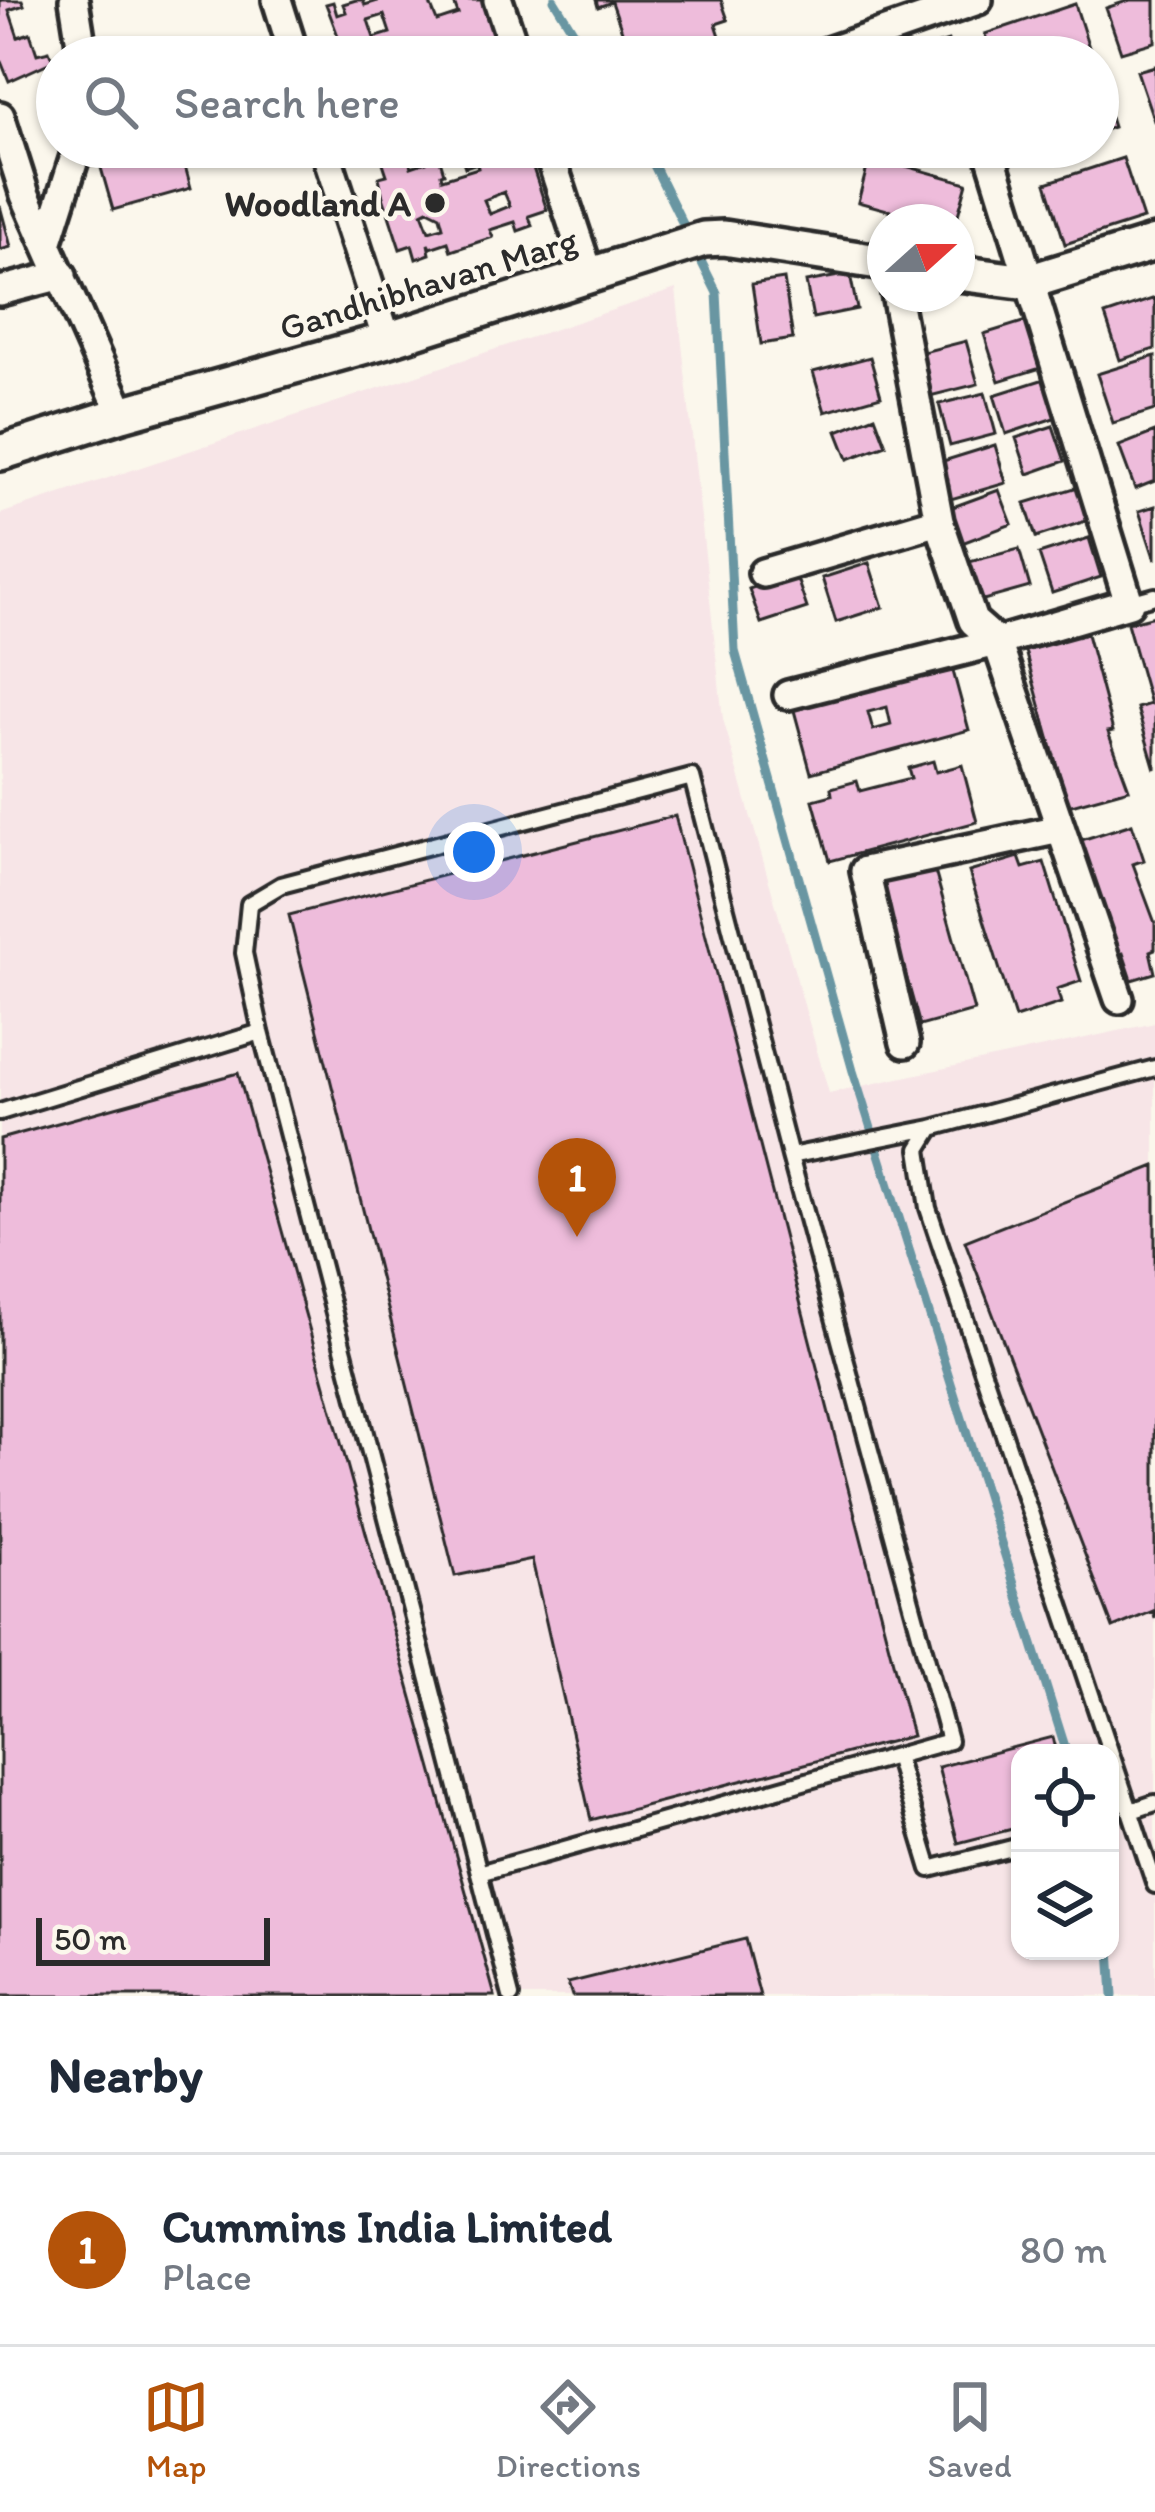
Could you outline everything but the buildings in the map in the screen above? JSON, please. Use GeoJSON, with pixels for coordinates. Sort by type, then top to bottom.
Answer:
{"type":"FeatureCollection","features":[{"type":"Feature","properties":{"kind":"street"},"geometry":{"type":"LineString","coordinates":[[74,0],[80,36]]}},
{"type":"Feature","properties":{"kind":"street"},"geometry":{"type":"LineString","coordinates":[[277,0],[288,36]]}},
{"type":"Feature","properties":{"kind":"street"},"geometry":{"type":"LineString","coordinates":[[498,0],[510,36]]}},
{"type":"Feature","properties":{"kind":"street"},"geometry":{"type":"LineString","coordinates":[[874,36],[978,0]]}},
{"type":"Feature","properties":{"kind":"street"},"geometry":{"type":"LineString","coordinates":[[0,116],[26,195],[122,414]]}},
{"type":"Feature","properties":{"kind":"street"},"geometry":{"type":"LineString","coordinates":[[48,242],[71,168]]}},
{"type":"Feature","properties":{"kind":"street"},"geometry":{"type":"LineString","coordinates":[[331,168],[387,340]]}},
{"type":"Feature","properties":{"kind":"street"},"geometry":{"type":"LineString","coordinates":[[554,168],[589,274]]}},
{"type":"Feature","properties":{"kind":"street"},"geometry":{"type":"LineString","coordinates":[[788,695],[1142,600],[1028,282],[994,168]]}},
{"type":"Feature","properties":{"kind":"street","name":"Gandhibhavan Marg"},"geometry":{"type":"LineString","coordinates":[[2,448],[387,340],[691,243],[724,238],[867,260]]}},
{"type":"Feature","properties":{"kind":"street"},"geometry":{"type":"LineString","coordinates":[[975,275],[1028,282],[1153,250]]}},
{"type":"Feature","properties":{"kind":"street"},"geometry":{"type":"LineString","coordinates":[[0,290],[62,275]]}},
{"type":"Feature","properties":{"kind":"street"},"geometry":{"type":"LineString","coordinates":[[899,312],[939,521],[973,622],[997,642],[1119,999]]}},
{"type":"Feature","properties":{"kind":"street"},"geometry":{"type":"LineString","coordinates":[[763,573],[939,521]]}},
{"type":"Feature","properties":{"kind":"street"},"geometry":{"type":"LineString","coordinates":[[905,1043],[865,871],[1060,829]]}},
{"type":"Feature","properties":{"kind":"lane"},"geometry":{"type":"LineString","coordinates":[[479,1873],[949,1741],[692,778],[281,885],[249,904],[244,953],[261,1032],[479,1873],[511,1996]]}},
{"type":"Feature","properties":{"kind":"lane"},"geometry":{"type":"LineString","coordinates":[[0,1112],[261,1032]]}},
{"type":"Feature","properties":{"kind":"lane"},"geometry":{"type":"LineString","coordinates":[[790,1156],[932,1128],[1155,1068]]}},
{"type":"Feature","properties":{"kind":"lane"},"geometry":{"type":"LineString","coordinates":[[932,1128],[920,1149],[928,1208],[1155,1886]]}},
{"type":"Feature","properties":{"kind":"lane"},"geometry":{"type":"LineString","coordinates":[[896,1756],[930,1869],[1011,1848]]}},
{"type":"Feature","properties":{"kind":"lane"},"geometry":{"type":"LineString","coordinates":[[1131,1811],[1155,1804]]}},
{"type":"Feature","properties":{"kind":"shaded area"},"geometry":{"type":"Polygon","coordinates":[[[676,289],[723,719],[829,1093],[1155,1023],[1155,1996],[0,1996],[0,514],[676,289]]]}},
{"type":"Feature","properties":{"kind":"waterway"},"geometry":{"type":"LineString","coordinates":[[554,0],[576,36]]}},
{"type":"Feature","properties":{"kind":"waterway"},"geometry":{"type":"LineString","coordinates":[[655,168],[688,234]]}},
{"type":"Feature","properties":{"kind":"waterway"},"geometry":{"type":"LineString","coordinates":[[695,249],[717,293],[735,651],[853,1071],[1064,1744]]}},
{"type":"Feature","properties":{"kind":"waterway"},"geometry":{"type":"LineString","coordinates":[[1111,1960],[1113,1996]]}},
{"type":"Feature","properties":{"kind":"place","name":"Woodland A"},"geometry":{"type":"Point","coordinates":[435,203]}},
{"type":"Feature","properties":{"kind":"place","name":"Cummins India Limited"},"geometry":{"type":"Point","coordinates":[577,1237]}}]}
